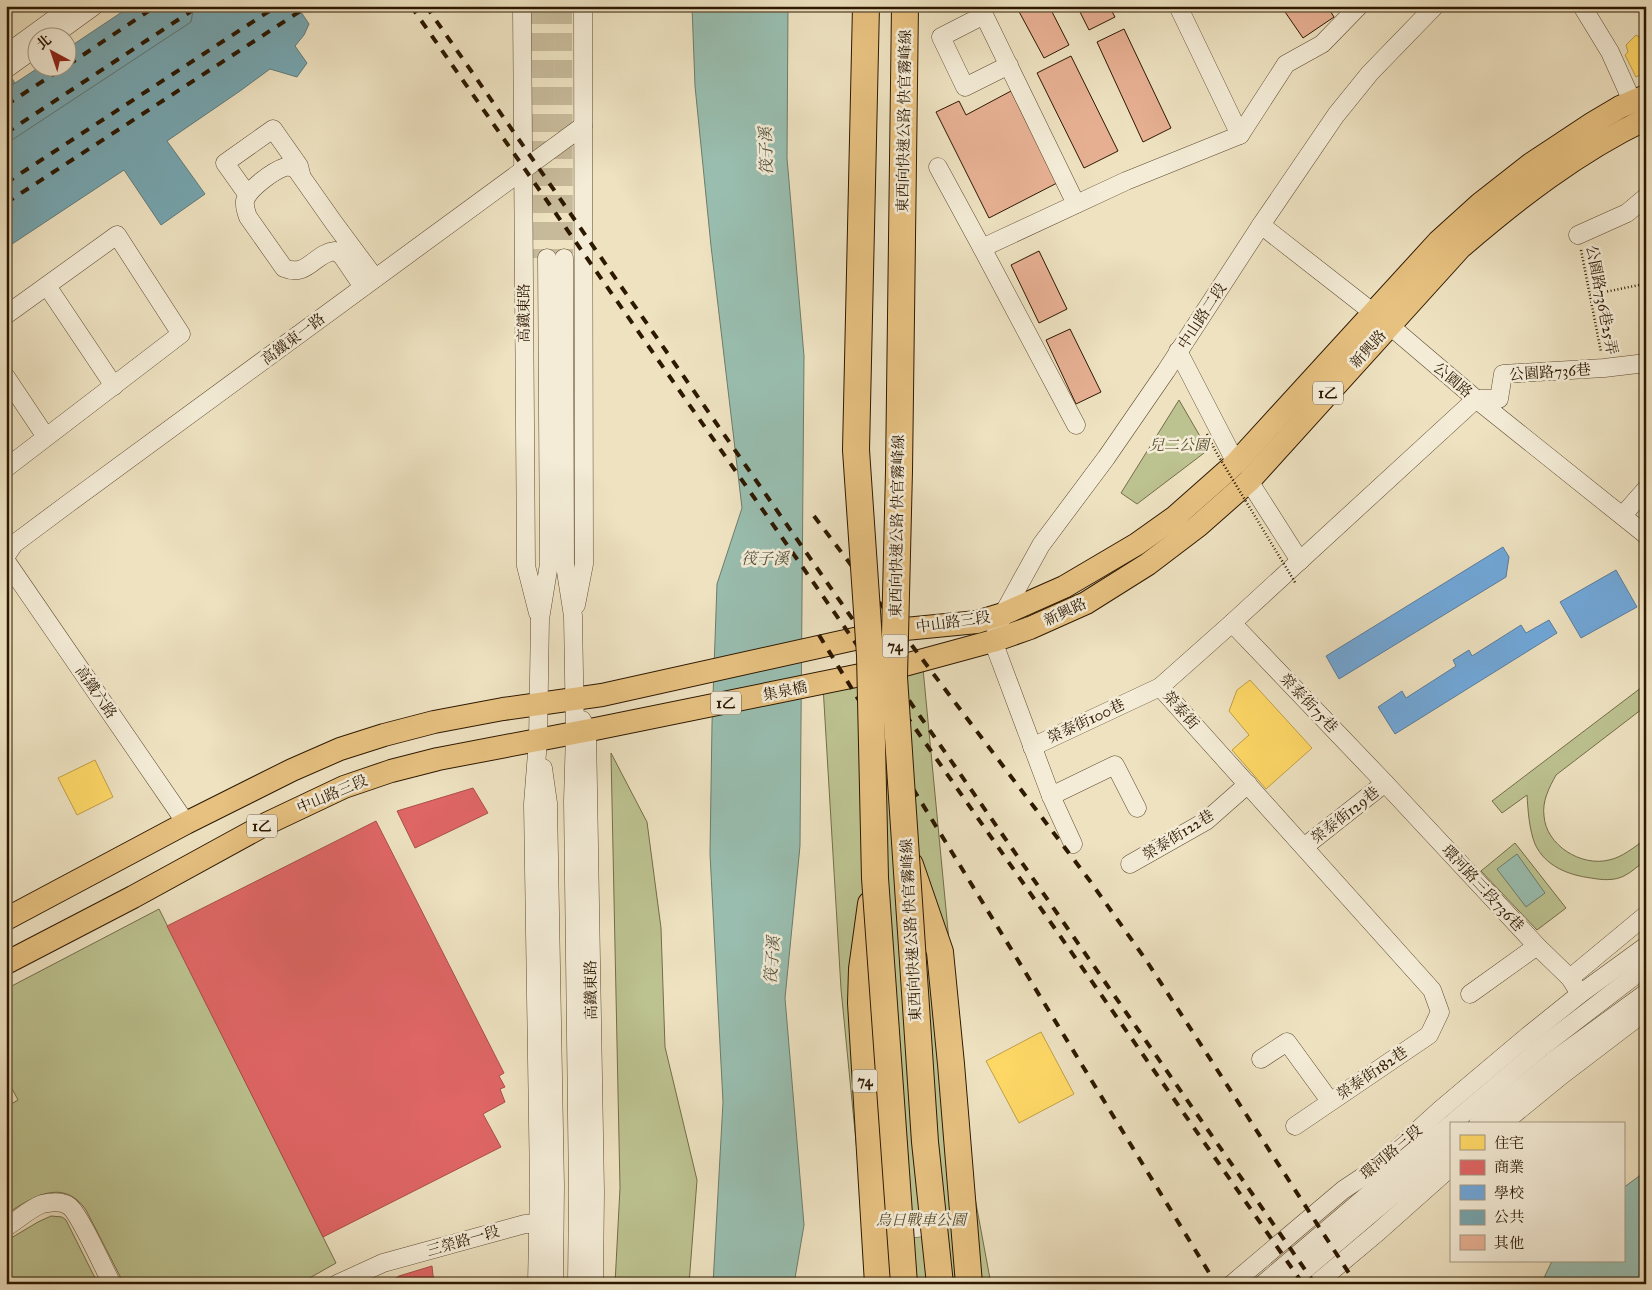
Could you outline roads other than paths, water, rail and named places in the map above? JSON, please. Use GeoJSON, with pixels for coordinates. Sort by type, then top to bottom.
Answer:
{"type":"FeatureCollection","features":[{"type":"Feature","properties":{"kind":"highway","name":"東西向快速公路 快官霧峰線"},"geometry":{"type":"LineString","coordinates":[[866,6],[856,450],[870,655],[874,878],[904,1284]]}},
{"type":"Feature","properties":{"kind":"highway","name":"東西向快速公路 快官霧峰線"},"geometry":{"type":"LineString","coordinates":[[906,6],[894,676],[925,1142],[940,1284]]}},
{"type":"Feature","properties":{"kind":"highway","name":"74"},"geometry":{"type":"LineString","coordinates":[[907,857],[940,952],[969,1284]]}},
{"type":"Feature","properties":{"kind":"highway","name":"74"},"geometry":{"type":"LineString","coordinates":[[874,878],[862,969],[861,1003],[878,1284]]}},
{"type":"Feature","properties":{"kind":"main road","name":"新興路"},"geometry":{"type":"LineString","coordinates":[[993,642],[1086,603],[1148,564],[1198,526],[1250,481],[1381,320],[1438,242],[1487,198],[1530,164],[1593,123],[1639,99]]}},
{"type":"Feature","properties":{"kind":"main road","name":"新興路"},"geometry":{"type":"LineString","coordinates":[[1003,614],[1064,587],[1137,544],[1175,518],[1236,463],[1381,320],[1498,215],[1537,185],[1610,138],[1646,119]]}},
{"type":"Feature","properties":{"kind":"main road","name":"中山路三段"},"geometry":{"type":"LineString","coordinates":[[574,698],[599,695],[895,630],[977,622],[1003,614]]}},
{"type":"Feature","properties":{"kind":"main road","name":"中山路三段"},"geometry":{"type":"LineString","coordinates":[[852,678],[993,642]]}},
{"type":"Feature","properties":{"kind":"main road","name":"集泉橋"},"geometry":{"type":"LineString","coordinates":[[587,731],[852,678]]}},
{"type":"Feature","properties":{"kind":"main road","name":"1乙"},"geometry":{"type":"LineString","coordinates":[[6,919],[186,823],[292,770],[340,749],[434,722],[574,698]]}},
{"type":"Feature","properties":{"kind":"main road","name":"中山路三段"},"geometry":{"type":"LineString","coordinates":[[6,963],[133,897],[268,823],[344,787],[391,771],[438,759],[587,731]]}},
{"type":"Feature","properties":{"kind":"street"},"geometry":{"type":"LineString","coordinates":[[6,54],[72,6]]}},
{"type":"Feature","properties":{"kind":"street"},"geometry":{"type":"LineString","coordinates":[[64,28],[94,6]]}},
{"type":"Feature","properties":{"kind":"street","name":"高鐵東路"},"geometry":{"type":"LineString","coordinates":[[522,6],[526,566],[540,619]]}},
{"type":"Feature","properties":{"kind":"street","name":"高鐵東路"},"geometry":{"type":"LineString","coordinates":[[574,616],[584,564],[583,6]]}},
{"type":"Feature","properties":{"kind":"street"},"geometry":{"type":"LineString","coordinates":[[1178,6],[1240,134]]}},
{"type":"Feature","properties":{"kind":"street"},"geometry":{"type":"LineString","coordinates":[[982,248],[1126,181],[1240,134],[1286,64],[1322,44],[1359,6]]}},
{"type":"Feature","properties":{"kind":"street","name":"中山路二段"},"geometry":{"type":"LineString","coordinates":[[993,642],[1003,614],[1041,544],[1106,458],[1166,371],[1261,225],[1341,108],[1370,73],[1435,6]]}},
{"type":"Feature","properties":{"kind":"street"},"geometry":{"type":"LineString","coordinates":[[1582,6],[1639,99]]}},
{"type":"Feature","properties":{"kind":"street"},"geometry":{"type":"LineString","coordinates":[[6,69],[28,53]]}},
{"type":"Feature","properties":{"kind":"street"},"geometry":{"type":"LineString","coordinates":[[1009,65],[1076,204]]}},
{"type":"Feature","properties":{"kind":"street","name":"高鐵東一路"},"geometry":{"type":"LineString","coordinates":[[6,556],[14,544],[523,168],[583,126]]}},
{"type":"Feature","properties":{"kind":"street"},"geometry":{"type":"LineString","coordinates":[[247,194],[224,163],[273,129],[299,166],[301,174],[370,282]]}},
{"type":"Feature","properties":{"kind":"street"},"geometry":{"type":"LineString","coordinates":[[301,174],[291,167],[285,167],[254,187],[247,194],[244,203],[248,217],[284,268],[291,271],[299,270],[334,251],[370,282]]}},
{"type":"Feature","properties":{"kind":"street"},"geometry":{"type":"LineString","coordinates":[[938,167],[1076,425]]}},
{"type":"Feature","properties":{"kind":"street"},"geometry":{"type":"LineString","coordinates":[[1578,235],[1627,212],[1646,197]]}},
{"type":"Feature","properties":{"kind":"street","name":"公園路"},"geometry":{"type":"LineString","coordinates":[[1261,225],[1646,535]]}},
{"type":"Feature","properties":{"kind":"street"},"geometry":{"type":"LineString","coordinates":[[6,315],[117,235],[181,334],[6,468]]}},
{"type":"Feature","properties":{"kind":"street","name":"高鐵東路"},"geometry":{"type":"LineString","coordinates":[[554,1284],[547,1224],[548,802],[538,740],[540,619],[549,564],[555,258],[565,564],[574,616],[574,698],[587,731],[573,801],[587,1224],[594,1284]]}},
{"type":"Feature","properties":{"kind":"street"},"geometry":{"type":"LineString","coordinates":[[47,286],[114,386]]}},
{"type":"Feature","properties":{"kind":"street"},"geometry":{"type":"LineString","coordinates":[[1178,351],[1236,463]]}},
{"type":"Feature","properties":{"kind":"street","name":"公園路736巷"},"geometry":{"type":"LineString","coordinates":[[1476,400],[1499,399],[1502,374],[1604,368],[1646,363]]}},
{"type":"Feature","properties":{"kind":"street"},"geometry":{"type":"LineString","coordinates":[[6,377],[46,437]]}},
{"type":"Feature","properties":{"kind":"street","name":"榮泰街"},"geometry":{"type":"LineString","coordinates":[[1440,1012],[1432,990],[1160,686],[1232,623],[1476,400]]}},
{"type":"Feature","properties":{"kind":"street"},"geometry":{"type":"LineString","coordinates":[[1250,481],[1300,561]]}},
{"type":"Feature","properties":{"kind":"street"},"geometry":{"type":"LineString","coordinates":[[1622,515],[1646,489]]}},
{"type":"Feature","properties":{"kind":"street","name":"高鐵六路"},"geometry":{"type":"LineString","coordinates":[[6,560],[186,823]]}},
{"type":"Feature","properties":{"kind":"street","name":"榮泰街75巷"},"geometry":{"type":"LineString","coordinates":[[1232,623],[1386,783]]}},
{"type":"Feature","properties":{"kind":"street","name":"榮泰街100巷"},"geometry":{"type":"LineString","coordinates":[[993,642],[1032,747],[1160,686]]}},
{"type":"Feature","properties":{"kind":"street"},"geometry":{"type":"LineString","coordinates":[[882,671],[890,975],[916,1228],[930,1284]]}},
{"type":"Feature","properties":{"kind":"street"},"geometry":{"type":"LineString","coordinates":[[1032,747],[1051,796],[1073,844]]}},
{"type":"Feature","properties":{"kind":"street"},"geometry":{"type":"LineString","coordinates":[[1051,796],[1115,765],[1137,808]]}},
{"type":"Feature","properties":{"kind":"street","name":"榮泰街129巷"},"geometry":{"type":"LineString","coordinates":[[1304,847],[1386,783]]}},
{"type":"Feature","properties":{"kind":"street","name":"環河路三段736巷"},"geometry":{"type":"LineString","coordinates":[[1386,783],[1570,978],[1580,994]]}},
{"type":"Feature","properties":{"kind":"street","name":"榮泰街122巷"},"geometry":{"type":"LineString","coordinates":[[1130,864],[1206,821],[1248,784]]}},
{"type":"Feature","properties":{"kind":"street"},"geometry":{"type":"LineString","coordinates":[[1570,978],[1646,915]]}},
{"type":"Feature","properties":{"kind":"street"},"geometry":{"type":"LineString","coordinates":[[1470,994],[1538,946]]}},
{"type":"Feature","properties":{"kind":"street","name":"環河路三段"},"geometry":{"type":"LineString","coordinates":[[1232,1284],[1343,1190],[1376,1168],[1440,1110],[1580,994],[1646,946]]}},
{"type":"Feature","properties":{"kind":"street","name":"環河路三段"},"geometry":{"type":"LineString","coordinates":[[1454,1122],[1543,1046],[1646,967]]}},
{"type":"Feature","properties":{"kind":"street"},"geometry":{"type":"LineString","coordinates":[[1480,1122],[1554,1060],[1646,993]]}},
{"type":"Feature","properties":{"kind":"street"},"geometry":{"type":"LineString","coordinates":[[1504,1122],[1646,1011]]}},
{"type":"Feature","properties":{"kind":"street","name":"榮泰街182巷"},"geometry":{"type":"LineString","coordinates":[[1294,1126],[1428,1035],[1440,1012]]}},
{"type":"Feature","properties":{"kind":"street"},"geometry":{"type":"LineString","coordinates":[[1261,1059],[1287,1042],[1330,1101]]}},
{"type":"Feature","properties":{"kind":"street","name":"環河路三段"},"geometry":{"type":"LineString","coordinates":[[1263,1284],[1450,1125]]}},
{"type":"Feature","properties":{"kind":"street"},"geometry":{"type":"LineString","coordinates":[[1288,1284],[1450,1147]]}},
{"type":"Feature","properties":{"kind":"street"},"geometry":{"type":"LineString","coordinates":[[1246,1284],[1349,1197],[1376,1168]]}},
{"type":"Feature","properties":{"kind":"street"},"geometry":{"type":"LineString","coordinates":[[1316,1284],[1450,1168]]}},
{"type":"Feature","properties":{"kind":"street"},"geometry":{"type":"LineString","coordinates":[[6,1228],[43,1204],[61,1202],[68,1205],[77,1216],[112,1284]]}},
{"type":"Feature","properties":{"kind":"street"},"geometry":{"type":"LineString","coordinates":[[1304,1284],[1373,1226],[1405,1206]]}},
{"type":"Feature","properties":{"kind":"street","name":"三榮路一段"},"geometry":{"type":"LineString","coordinates":[[337,1284],[367,1277],[383,1263],[525,1224],[587,1224]]}},
{"type":"Feature","properties":{"kind":"street","name":"高鐵東路"},"geometry":{"type":"LineString","coordinates":[[537,1284],[547,1224]]}},
{"type":"Feature","properties":{"kind":"street","name":"高鐵東路"},"geometry":{"type":"LineString","coordinates":[[577,1284],[587,1224]]}},
{"type":"Feature","properties":{"kind":"street"},"geometry":{"type":"LineString","coordinates":[[913,1284],[916,1228]]}},
{"type":"Feature","properties":{"kind":"water","name":"筏子溪"},"geometry":{"type":"Polygon","coordinates":[[[692,6],[788,6],[787,158],[804,356],[800,846],[785,998],[804,1225],[794,1284],[713,1284],[723,1102],[710,854],[717,584],[742,508],[711,246],[695,86],[692,6]]]}},
{"type":"Feature","properties":{"kind":"water"},"geometry":{"type":"Polygon","coordinates":[[[1517,854],[1545,893],[1526,907],[1497,869],[1517,854]]]}},
{"type":"Feature","properties":{"kind":"water"},"geometry":{"type":"Polygon","coordinates":[[[1646,1171],[1646,1284],[1541,1284],[1552,1262],[1624,1262],[1624,1187],[1646,1171]]]}},
{"type":"Feature","properties":{"kind":"tunnel"},"geometry":{"type":"LineString","coordinates":[[532,6],[533,258]]}},
{"type":"Feature","properties":{"kind":"tunnel"},"geometry":{"type":"LineString","coordinates":[[545,6],[547,258]]}},
{"type":"Feature","properties":{"kind":"tunnel"},"geometry":{"type":"LineString","coordinates":[[563,6],[564,258]]}},
{"type":"Feature","properties":{"kind":"railway"},"geometry":{"type":"LineString","coordinates":[[78,58],[156,6]]}},
{"type":"Feature","properties":{"kind":"railway"},"geometry":{"type":"LineString","coordinates":[[6,133],[199,6]]}},
{"type":"Feature","properties":{"kind":"railway"},"geometry":{"type":"LineString","coordinates":[[6,183],[277,6]]}},
{"type":"Feature","properties":{"kind":"railway"},"geometry":{"type":"LineString","coordinates":[[6,203],[308,6]]}},
{"type":"Feature","properties":{"kind":"railway"},"geometry":{"type":"LineString","coordinates":[[411,6],[1303,1284]]}},
{"type":"Feature","properties":{"kind":"railway"},"geometry":{"type":"LineString","coordinates":[[426,6],[1315,1284]]}},
{"type":"Feature","properties":{"kind":"railway"},"geometry":{"type":"LineString","coordinates":[[6,105],[48,78]]}},
{"type":"Feature","properties":{"kind":"railway"},"geometry":{"type":"LineString","coordinates":[[814,516],[1090,881],[1146,960],[1356,1284]]}},
{"type":"Feature","properties":{"kind":"railway"},"geometry":{"type":"LineString","coordinates":[[819,635],[1216,1284]]}},
{"type":"Feature","properties":{"kind":"park label","name":"兒二公園"},"geometry":{"type":"Point","coordinates":[1179,445]}},
{"type":"Feature","properties":{"kind":"park label","name":"烏日戰車公園"},"geometry":{"type":"Point","coordinates":[921,1220]}}]}
